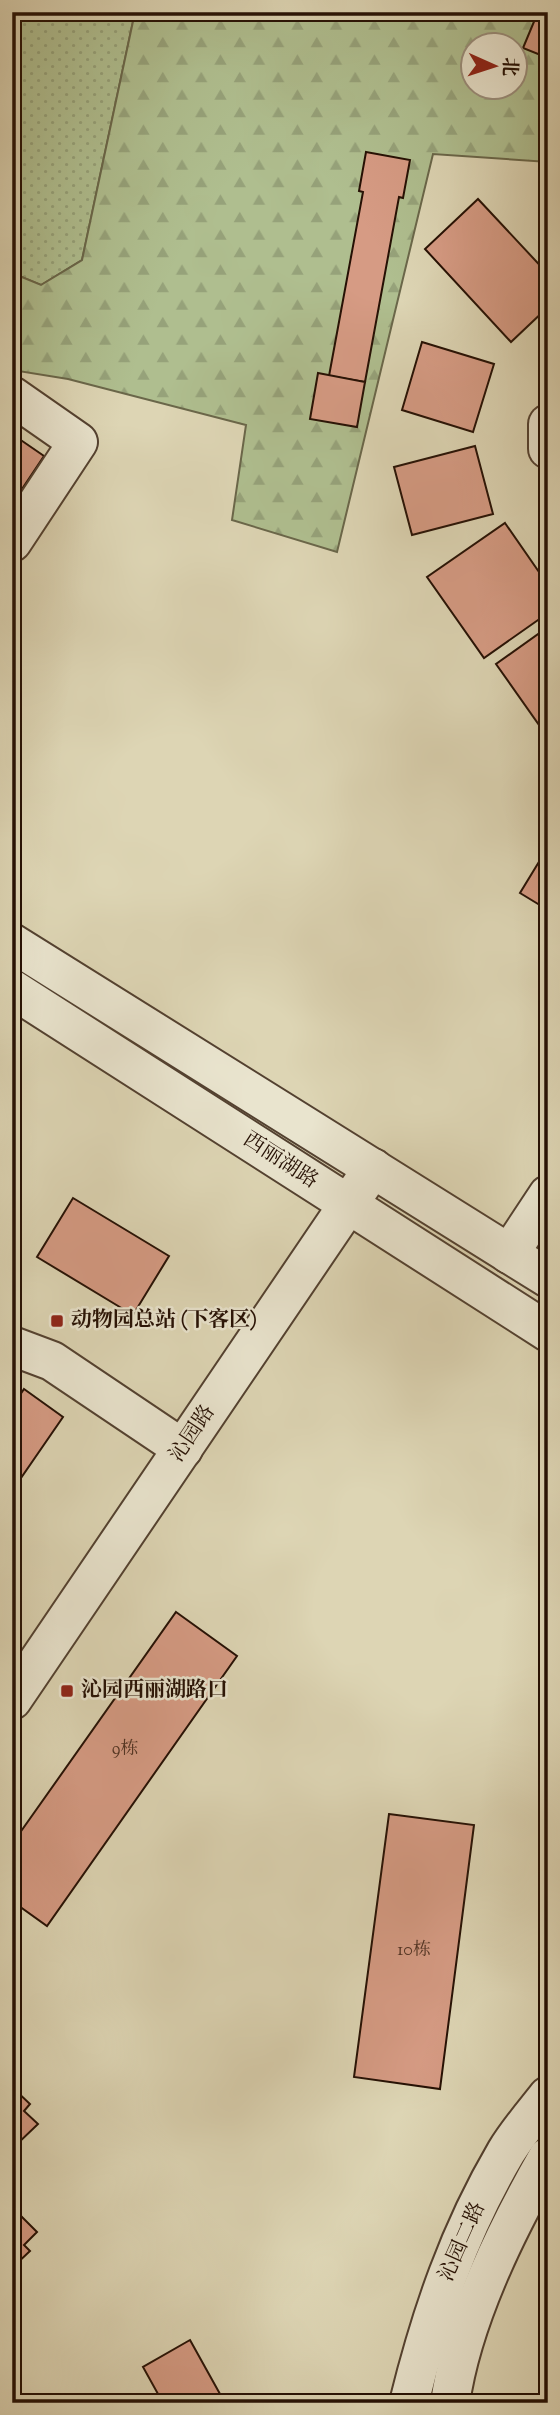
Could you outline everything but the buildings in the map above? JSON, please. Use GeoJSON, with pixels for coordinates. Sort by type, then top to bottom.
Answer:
{"type":"FeatureCollection","features":[{"type":"Feature","properties":{"kind":"street"},"geometry":{"type":"LineString","coordinates":[[12,396],[78,442],[12,542]]}},
{"type":"Feature","properties":{"kind":"street"},"geometry":{"type":"LineString","coordinates":[[548,424],[548,449]]}},
{"type":"Feature","properties":{"kind":"street","name":"西丽湖路"},"geometry":{"type":"LineString","coordinates":[[12,943],[548,1278]]}},
{"type":"Feature","properties":{"kind":"street","name":"西丽湖路"},"geometry":{"type":"LineString","coordinates":[[12,989],[548,1332]]}},
{"type":"Feature","properties":{"kind":"street","name":"沁园路"},"geometry":{"type":"LineString","coordinates":[[12,1700],[373,1168]]}},
{"type":"Feature","properties":{"kind":"street"},"geometry":{"type":"LineString","coordinates":[[509,1254],[548,1195]]}},
{"type":"Feature","properties":{"kind":"street"},"geometry":{"type":"LineString","coordinates":[[12,1346],[52,1361],[183,1448]]}},
{"type":"Feature","properties":{"kind":"street","name":"沁园二路"},"geometry":{"type":"LineString","coordinates":[[409,2403],[430,2320],[465,2230],[507,2151],[548,2096]]}},
{"type":"Feature","properties":{"kind":"street","name":"沁园二路"},"geometry":{"type":"LineString","coordinates":[[450,2403],[478,2302],[509,2225],[548,2157]]}},
{"type":"Feature","properties":{"kind":"green space"},"geometry":{"type":"Polygon","coordinates":[[[12,12],[135,12],[82,260],[41,285],[12,273],[12,12]]]}},
{"type":"Feature","properties":{"kind":"green space"},"geometry":{"type":"Polygon","coordinates":[[[135,12],[370,12],[407,19],[448,12],[548,12],[548,162],[433,154],[337,552],[232,520],[246,425],[68,379],[12,370],[12,273],[41,285],[82,260],[135,12]]]}},
{"type":"Feature","properties":{"kind":"place","name":"动物园总站 (下客区)"},"geometry":{"type":"Point","coordinates":[57,1321]}},
{"type":"Feature","properties":{"kind":"place","name":"沁园西丽湖路口"},"geometry":{"type":"Point","coordinates":[67,1691]}}]}
